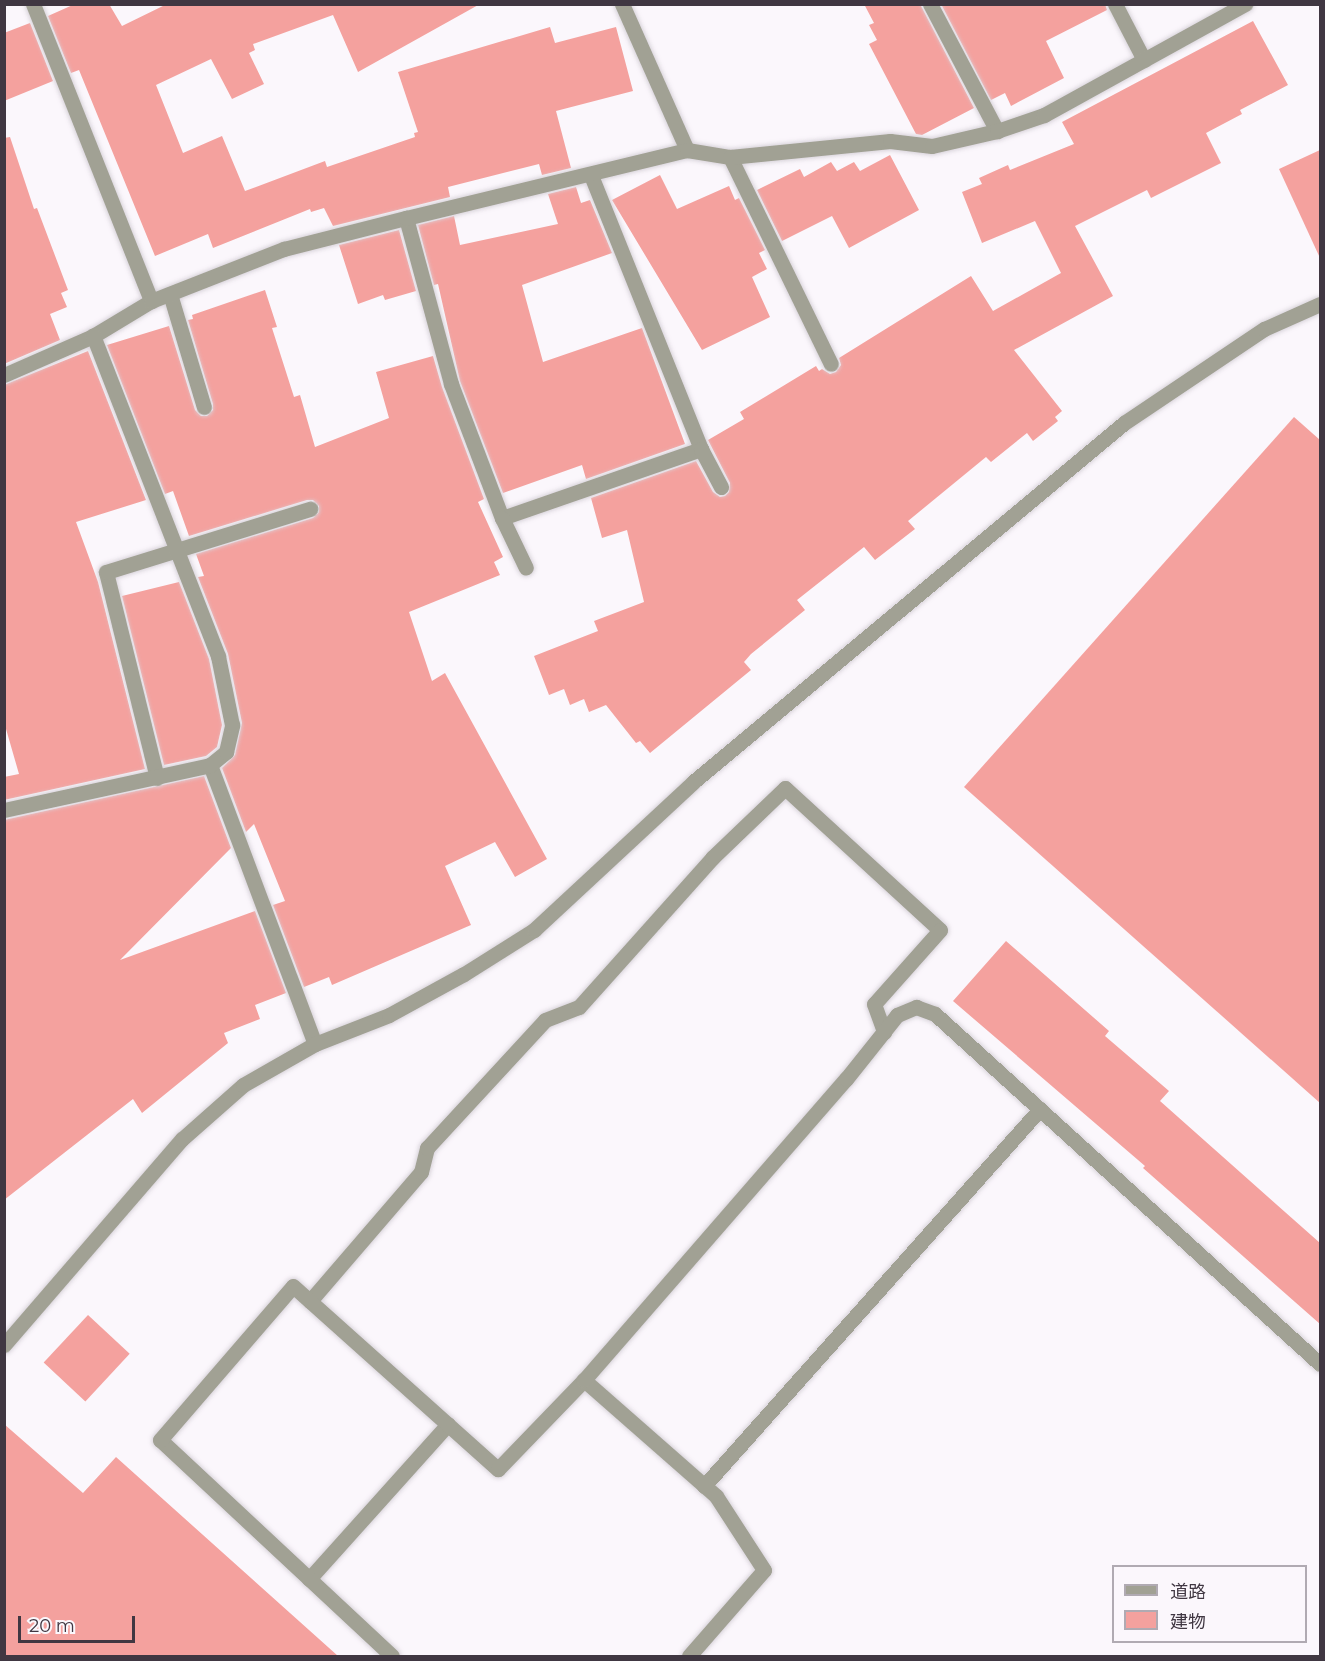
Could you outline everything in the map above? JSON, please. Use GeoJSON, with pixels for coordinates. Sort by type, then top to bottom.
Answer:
{"type":"FeatureCollection","features":[{"type":"Feature","properties":{"kind":"street"},"geometry":{"type":"LineString","coordinates":[[33,4],[151,301]]}},
{"type":"Feature","properties":{"kind":"street"},"geometry":{"type":"LineString","coordinates":[[622,4],[687,150]]}},
{"type":"Feature","properties":{"kind":"street"},"geometry":{"type":"LineString","coordinates":[[930,4],[997,131]]}},
{"type":"Feature","properties":{"kind":"street"},"geometry":{"type":"LineString","coordinates":[[1115,4],[1144,60]]}},
{"type":"Feature","properties":{"kind":"street"},"geometry":{"type":"LineString","coordinates":[[4,375],[93,336],[151,301],[284,249],[406,218],[687,150],[730,157],[890,141],[932,146],[997,131],[1044,115],[1245,4]]}},
{"type":"Feature","properties":{"kind":"street"},"geometry":{"type":"LineString","coordinates":[[730,157],[831,364]]}},
{"type":"Feature","properties":{"kind":"street"},"geometry":{"type":"LineString","coordinates":[[591,175],[701,449],[721,487]]}},
{"type":"Feature","properties":{"kind":"street"},"geometry":{"type":"LineString","coordinates":[[406,218],[451,384],[502,518],[526,568]]}},
{"type":"Feature","properties":{"kind":"street"},"geometry":{"type":"LineString","coordinates":[[170,294],[204,407]]}},
{"type":"Feature","properties":{"kind":"street"},"geometry":{"type":"LineString","coordinates":[[4,1345],[182,1139],[243,1085],[315,1044],[389,1015],[464,974],[534,930],[693,782],[1124,423],[1264,329],[1320,304]]}},
{"type":"Feature","properties":{"kind":"street"},"geometry":{"type":"LineString","coordinates":[[4,810],[210,765],[226,752],[232,725],[218,656],[93,336]]}},
{"type":"Feature","properties":{"kind":"street"},"geometry":{"type":"LineString","coordinates":[[502,518],[701,449]]}},
{"type":"Feature","properties":{"kind":"street"},"geometry":{"type":"LineString","coordinates":[[157,778],[106,573],[310,509]]}},
{"type":"Feature","properties":{"kind":"street"},"geometry":{"type":"LineString","coordinates":[[210,765],[315,1044]]}},
{"type":"Feature","properties":{"kind":"street"},"geometry":{"type":"LineString","coordinates":[[310,1301],[421,1173],[427,1148],[450,1122],[545,1020],[579,1007],[712,858],[785,788],[940,930],[874,1004],[884,1032]]}},
{"type":"Feature","properties":{"kind":"street"},"geometry":{"type":"LineString","coordinates":[[392,1656],[160,1440],[293,1286],[498,1469],[584,1380],[846,1079],[897,1015],[916,1007],[935,1014],[1320,1364]]}},
{"type":"Feature","properties":{"kind":"street"},"geometry":{"type":"LineString","coordinates":[[704,1486],[1040,1109]]}},
{"type":"Feature","properties":{"kind":"street"},"geometry":{"type":"LineString","coordinates":[[584,1380],[716,1496],[764,1570],[689,1656]]}},
{"type":"Feature","properties":{"kind":"street"},"geometry":{"type":"LineString","coordinates":[[309,1579],[448,1424]]}},
{"type":"Feature","properties":{"kind":"building"},"geometry":{"type":"Polygon","coordinates":[[[75,4],[109,4],[122,26],[167,4],[480,4],[358,72],[333,15],[253,44],[255,50],[249,53],[264,84],[232,99],[211,59],[156,85],[183,153],[222,136],[245,191],[325,161],[327,167],[415,137],[414,133],[418,132],[398,72],[550,27],[555,43],[616,27],[633,91],[556,111],[571,168],[542,175],[539,164],[448,187],[450,197],[333,226],[324,208],[311,212],[310,209],[213,248],[208,234],[155,256],[79,70],[71,73],[48,16],[75,4]]]}},
{"type":"Feature","properties":{"kind":"building"},"geometry":{"type":"Polygon","coordinates":[[[864,4],[920,4],[974,108],[922,135],[916,134],[869,44],[877,40],[869,25],[874,23],[864,4]]]}},
{"type":"Feature","properties":{"kind":"building"},"geometry":{"type":"Polygon","coordinates":[[[941,4],[1105,4],[1107,10],[1046,41],[1064,78],[1011,106],[1005,93],[991,100],[941,4]]]}},
{"type":"Feature","properties":{"kind":"building"},"geometry":{"type":"Polygon","coordinates":[[[1253,21],[1288,85],[1240,110],[1242,114],[1206,133],[1221,163],[1151,198],[1147,190],[1075,226],[1113,296],[1014,350],[1062,411],[1055,417],[1058,421],[1033,441],[1027,433],[991,462],[986,457],[908,521],[915,529],[875,560],[864,547],[797,600],[805,610],[751,654],[744,662],[751,670],[650,753],[640,741],[636,743],[606,705],[589,712],[584,699],[570,705],[564,689],[549,695],[534,656],[598,631],[594,621],[644,602],[627,530],[602,538],[591,498],[696,461],[713,492],[720,497],[725,496],[729,492],[730,483],[708,440],[744,419],[740,412],[816,366],[819,371],[822,369],[830,374],[836,372],[841,365],[839,358],[971,276],[993,311],[1061,273],[1035,221],[982,243],[962,192],[982,184],[979,178],[1008,165],[1010,170],[1074,144],[1062,122],[1253,21]]]}},
{"type":"Feature","properties":{"kind":"building"},"geometry":{"type":"Polygon","coordinates":[[[30,23],[53,81],[4,101],[4,33],[30,23]]]}},
{"type":"Feature","properties":{"kind":"building"},"geometry":{"type":"Polygon","coordinates":[[[10,137],[34,209],[37,208],[68,290],[61,293],[67,307],[50,314],[60,340],[4,364],[4,138],[10,137]]]}},
{"type":"Feature","properties":{"kind":"building"},"geometry":{"type":"Polygon","coordinates":[[[1320,150],[1320,258],[1279,169],[1320,150]]]}},
{"type":"Feature","properties":{"kind":"building"},"geometry":{"type":"Polygon","coordinates":[[[890,155],[919,210],[849,248],[832,216],[782,241],[757,190],[800,169],[804,177],[831,162],[837,171],[854,162],[860,171],[890,155]]]}},
{"type":"Feature","properties":{"kind":"building"},"geometry":{"type":"Polygon","coordinates":[[[660,175],[677,209],[729,186],[735,200],[739,198],[765,250],[759,253],[767,269],[752,277],[770,317],[702,350],[612,200],[660,175]]]}},
{"type":"Feature","properties":{"kind":"building"},"geometry":{"type":"Polygon","coordinates":[[[576,187],[581,203],[590,200],[612,253],[522,285],[543,362],[642,328],[685,444],[586,479],[582,465],[503,493],[460,381],[438,284],[434,285],[418,225],[454,216],[460,245],[558,224],[548,194],[576,187]]]}},
{"type":"Feature","properties":{"kind":"building"},"geometry":{"type":"Polygon","coordinates":[[[399,230],[416,291],[385,300],[383,295],[358,304],[339,245],[399,230]]]}},
{"type":"Feature","properties":{"kind":"building"},"geometry":{"type":"Polygon","coordinates":[[[265,290],[277,327],[272,328],[294,397],[300,395],[315,447],[389,418],[376,372],[433,356],[442,387],[484,499],[478,502],[503,557],[494,562],[500,575],[409,612],[432,681],[445,673],[547,859],[515,877],[495,842],[445,866],[471,925],[332,985],[329,977],[304,987],[273,905],[285,901],[254,824],[246,832],[222,768],[235,755],[242,723],[228,654],[198,577],[204,576],[196,554],[313,518],[319,512],[319,506],[313,500],[307,500],[189,536],[173,491],[165,494],[107,345],[169,326],[195,410],[201,416],[207,416],[213,410],[213,404],[188,320],[193,319],[192,315],[265,290]]]}},
{"type":"Feature","properties":{"kind":"building"},"geometry":{"type":"Polygon","coordinates":[[[88,351],[146,500],[76,522],[98,582],[145,769],[4,800],[4,777],[19,774],[4,722],[4,385],[88,351]]]}},
{"type":"Feature","properties":{"kind":"building"},"geometry":{"type":"Polygon","coordinates":[[[1294,417],[1320,440],[1320,1103],[964,787],[1294,417]]]}},
{"type":"Feature","properties":{"kind":"building"},"geometry":{"type":"Polygon","coordinates":[[[179,582],[209,659],[222,725],[217,747],[206,756],[164,765],[122,596],[179,582]]]}},
{"type":"Feature","properties":{"kind":"building"},"geometry":{"type":"Polygon","coordinates":[[[204,776],[231,848],[120,960],[255,911],[286,993],[255,1005],[260,1019],[224,1033],[228,1043],[142,1113],[133,1099],[4,1200],[4,820],[204,776]]]}},
{"type":"Feature","properties":{"kind":"building"},"geometry":{"type":"Polygon","coordinates":[[[1006,941],[1109,1031],[1105,1036],[1169,1091],[1160,1101],[1320,1243],[1320,1324],[1143,1168],[1145,1166],[953,1001],[1006,941]]]}},
{"type":"Feature","properties":{"kind":"building"},"geometry":{"type":"Polygon","coordinates":[[[88,1315],[130,1354],[85,1401],[44,1363],[88,1315]]]}},
{"type":"Feature","properties":{"kind":"building"},"geometry":{"type":"Polygon","coordinates":[[[4,1424],[83,1493],[116,1457],[338,1656],[4,1656],[4,1424]]]}}]}
